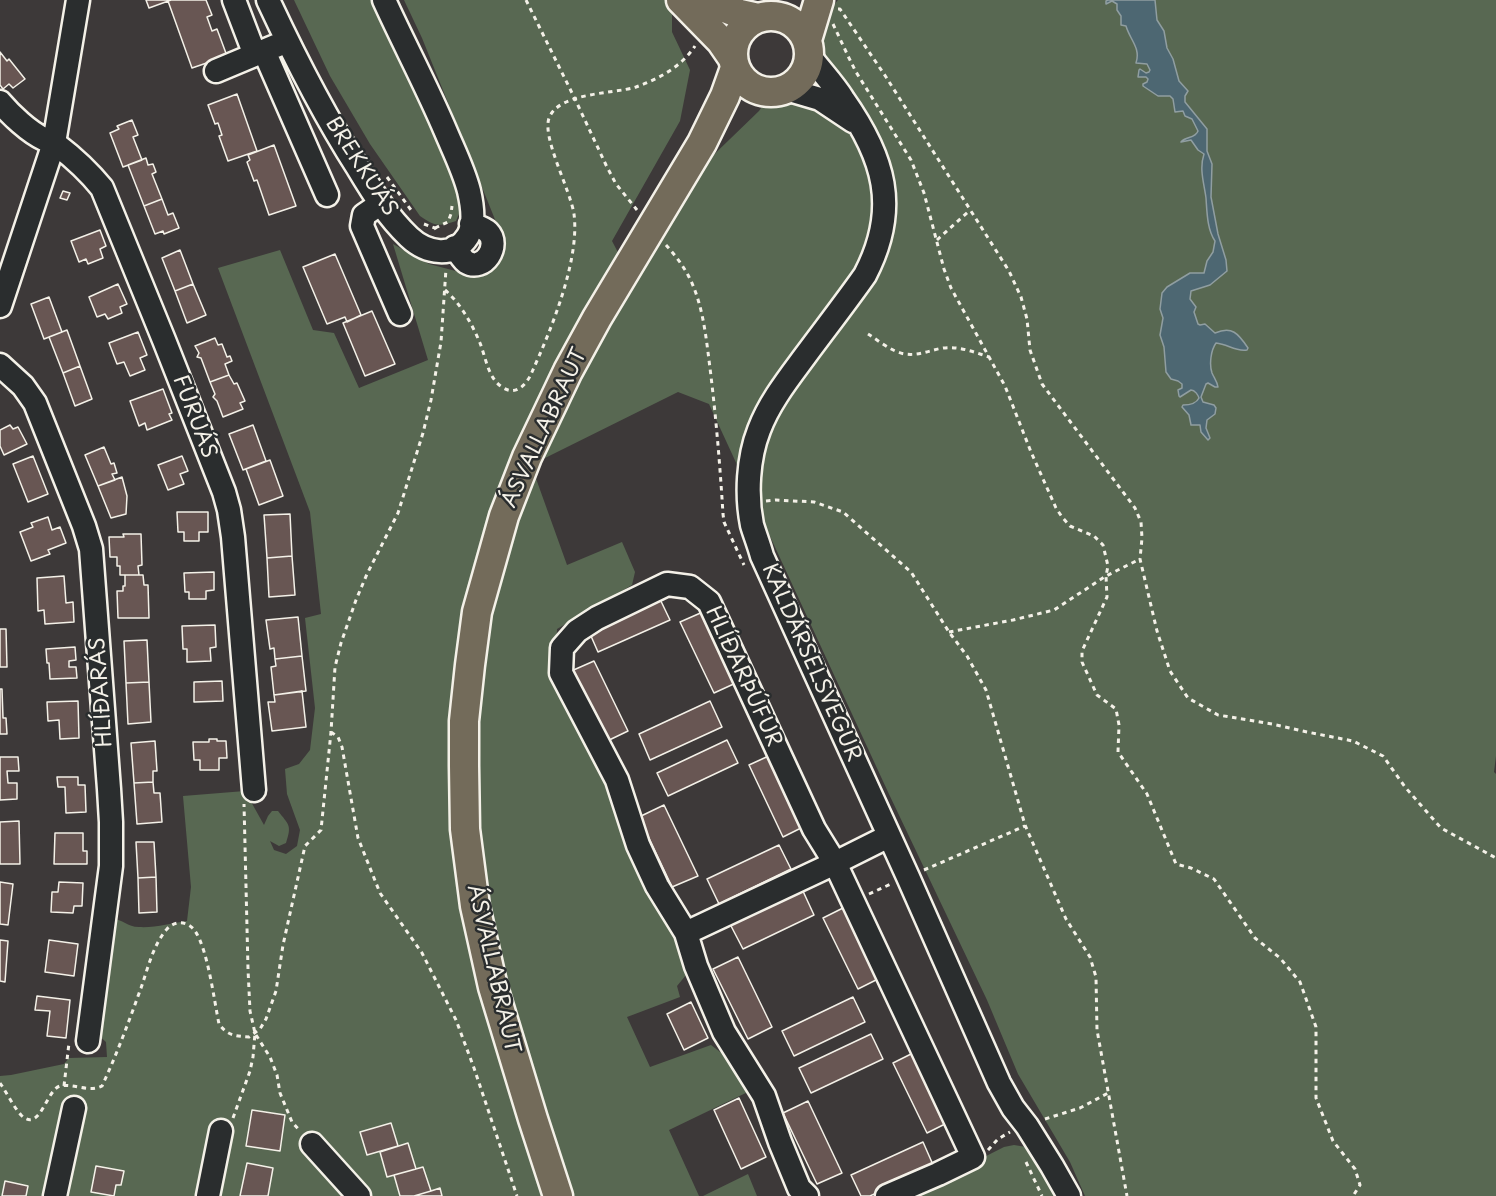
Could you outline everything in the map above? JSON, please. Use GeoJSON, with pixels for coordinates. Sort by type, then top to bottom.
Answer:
{"type":"FeatureCollection","features":[{"type":"Feature","properties":{"kind":"main road"},"geometry":{"type":"LineString","coordinates":[[681,0],[721,40],[741,78],[749,86],[776,90],[799,80],[805,71],[808,48],[827,9]]}},
{"type":"Feature","properties":{"kind":"main road"},"geometry":{"type":"LineString","coordinates":[[704,0],[740,14],[761,17],[789,0]]}},
{"type":"Feature","properties":{"kind":"main road"},"geometry":{"type":"LineString","coordinates":[[733,63],[733,46],[737,35],[753,19],[761,17],[775,15],[785,18],[802,31],[808,48]]}},
{"type":"Feature","properties":{"kind":"main road","name":"ÁSVALLABRAUT"},"geometry":{"type":"LineString","coordinates":[[558,1196],[499,1008],[475,906],[464,811],[464,721],[477,612],[504,516],[527,457],[597,318],[702,142],[725,96],[733,63]]}},
{"type":"Feature","properties":{"kind":"main road","name":"ÁSVALLABRAUT"},"geometry":{"type":"LineString","coordinates":[[702,142],[734,114],[776,90]]}},
{"type":"Feature","properties":{"kind":"street"},"geometry":{"type":"LineString","coordinates":[[0,306],[54,143],[78,0]]}},
{"type":"Feature","properties":{"kind":"street"},"geometry":{"type":"LineString","coordinates":[[234,0],[327,195]]}},
{"type":"Feature","properties":{"kind":"street","name":"BREKKUÁS"},"geometry":{"type":"LineString","coordinates":[[268,0],[287,41],[344,146],[380,204],[418,244],[435,251],[446,252],[450,256]]}},
{"type":"Feature","properties":{"kind":"street"},"geometry":{"type":"LineString","coordinates":[[384,0],[435,106],[469,191],[472,215],[468,236],[450,256]]}},
{"type":"Feature","properties":{"kind":"street"},"geometry":{"type":"LineString","coordinates":[[216,71],[287,41]]}},
{"type":"Feature","properties":{"kind":"street","name":"KALDÁRSELSVEGUR"},"geometry":{"type":"LineString","coordinates":[[808,48],[842,96],[869,140],[883,181],[884,215],[875,257],[865,275],[771,405],[759,430],[752,454],[749,502],[752,525],[762,556],[999,1083],[1052,1166],[1068,1196]]}},
{"type":"Feature","properties":{"kind":"street","name":"KALDÁRSELSVEGUR"},"geometry":{"type":"LineString","coordinates":[[776,90],[820,99],[859,125]]}},
{"type":"Feature","properties":{"kind":"street","name":"FURUÁS"},"geometry":{"type":"LineString","coordinates":[[0,102],[10,115],[43,139],[54,143],[88,170],[102,188],[224,492],[233,537],[254,790]]}},
{"type":"Feature","properties":{"kind":"street"},"geometry":{"type":"LineString","coordinates":[[380,204],[364,215],[362,226],[400,314]]}},
{"type":"Feature","properties":{"kind":"street","name":"HLÍÐARÁS"},"geometry":{"type":"LineString","coordinates":[[0,365],[23,386],[35,403],[91,549],[109,789],[111,866],[88,1041]]}},
{"type":"Feature","properties":{"kind":"street","name":"HLÍÐARÞÚFUR"},"geometry":{"type":"LineString","coordinates":[[807,1196],[799,1188],[795,1179],[764,1096],[724,1032],[696,966],[686,933],[657,886],[638,845],[617,780],[561,673],[562,648],[577,630],[667,584],[690,587],[709,602],[814,829],[835,862],[972,1157],[887,1196]]}},
{"type":"Feature","properties":{"kind":"street"},"geometry":{"type":"LineString","coordinates":[[686,933],[889,836]]}},
{"type":"Feature","properties":{"kind":"street"},"geometry":{"type":"LineString","coordinates":[[55,1196],[74,1108]]}},
{"type":"Feature","properties":{"kind":"street"},"geometry":{"type":"LineString","coordinates":[[208,1196],[221,1131]]}},
{"type":"Feature","properties":{"kind":"street"},"geometry":{"type":"LineString","coordinates":[[312,1144],[359,1196]]}},
{"type":"Feature","properties":{"kind":"path"},"geometry":{"type":"LineString","coordinates":[[526,0],[616,184],[638,212]]}},
{"type":"Feature","properties":{"kind":"path"},"geometry":{"type":"LineString","coordinates":[[1353,1196],[1359,1185],[1355,1169],[1333,1141],[1316,1098],[1316,1028],[1300,982],[1280,958],[1255,938],[1214,879],[1176,864],[1147,794],[1118,752],[1119,725],[1116,709],[1097,694],[1082,662],[1082,651],[1086,640],[1107,597],[1108,566],[1103,545],[1094,536],[1070,526],[1056,508],[1005,386],[951,288],[924,193],[911,160],[852,65],[827,9],[840,9],[1009,271],[1021,297],[1027,320],[1030,350],[1042,384],[1135,508],[1141,522],[1140,559],[1157,631],[1170,671],[1188,698],[1218,715],[1353,741],[1383,756],[1441,828],[1496,858]]}},
{"type":"Feature","properties":{"kind":"path"},"geometry":{"type":"LineString","coordinates":[[445,290],[454,298],[472,326],[495,381],[502,388],[511,392],[520,389],[529,380],[558,305],[570,268],[574,242],[574,215],[569,193],[550,144],[547,129],[550,117],[558,107],[575,99],[634,88],[650,82],[679,64],[696,45]]}},
{"type":"Feature","properties":{"kind":"path"},"geometry":{"type":"LineString","coordinates":[[387,176],[412,211]]}},
{"type":"Feature","properties":{"kind":"path"},"geometry":{"type":"LineString","coordinates":[[937,240],[970,210]]}},
{"type":"Feature","properties":{"kind":"path"},"geometry":{"type":"LineString","coordinates":[[418,219],[435,228]]}},
{"type":"Feature","properties":{"kind":"path"},"geometry":{"type":"LineString","coordinates":[[0,1083],[24,1118],[32,1119],[39,1115],[57,1087],[95,1089],[102,1086],[156,946],[172,925],[186,923],[196,933],[204,951],[219,1024],[225,1032],[249,1037],[260,1029],[266,1019],[276,991],[283,945],[305,846],[321,830],[335,668],[341,643],[368,574],[398,513],[423,434],[438,363],[450,256]]}},
{"type":"Feature","properties":{"kind":"path"},"geometry":{"type":"LineString","coordinates":[[868,334],[903,354],[921,354],[946,348],[959,348],[989,357]]}},
{"type":"Feature","properties":{"kind":"path"},"geometry":{"type":"LineString","coordinates":[[722,503],[776,500],[814,502],[843,512],[911,572],[967,656],[986,690],[1025,825],[1066,919],[1090,957],[1096,977],[1097,1030],[1127,1196]]}},
{"type":"Feature","properties":{"kind":"path"},"geometry":{"type":"LineString","coordinates":[[949,632],[1054,610],[1106,576],[1140,559]]}},
{"type":"Feature","properties":{"kind":"path"},"geometry":{"type":"LineString","coordinates":[[331,732],[338,737],[342,747],[358,838],[380,893],[422,953],[456,1020],[517,1196]]}},
{"type":"Feature","properties":{"kind":"path"},"geometry":{"type":"LineString","coordinates":[[221,1131],[234,1117],[253,1057],[255,1033],[250,1011],[244,804],[254,790]]}},
{"type":"Feature","properties":{"kind":"path"},"geometry":{"type":"LineString","coordinates":[[853,900],[1025,825]]}},
{"type":"Feature","properties":{"kind":"path"},"geometry":{"type":"LineString","coordinates":[[255,1033],[278,1075],[280,1093],[292,1122],[312,1144]]}},
{"type":"Feature","properties":{"kind":"path"},"geometry":{"type":"LineString","coordinates":[[64,1086],[70,1039],[88,1041]]}},
{"type":"Feature","properties":{"kind":"green space"},"geometry":{"type":"Polygon","coordinates":[[[294,0],[377,0],[451,163],[461,209],[456,221],[437,225],[420,216],[370,144],[330,76],[294,0]]]}},
{"type":"Feature","properties":{"kind":"green space"},"geometry":{"type":"Polygon","coordinates":[[[404,0],[675,0],[672,5],[672,32],[690,70],[680,121],[612,241],[634,283],[700,168],[759,111],[821,20],[838,0],[1496,0],[1496,756],[1494,772],[1496,774],[1496,1196],[1085,1196],[1070,1162],[1018,1074],[987,1000],[709,404],[678,392],[535,463],[534,473],[567,565],[622,542],[635,572],[632,585],[557,629],[556,648],[641,836],[700,958],[677,986],[680,997],[627,1017],[650,1067],[711,1045],[741,1068],[754,1089],[669,1130],[699,1196],[0,1196],[0,1076],[64,1064],[69,1058],[107,1057],[106,1042],[97,1034],[112,919],[139,927],[187,921],[191,887],[183,796],[245,791],[264,825],[272,811],[278,811],[287,823],[289,832],[286,843],[279,846],[270,841],[274,850],[286,854],[297,846],[300,830],[287,794],[285,769],[299,764],[310,750],[315,708],[305,618],[321,614],[310,512],[218,268],[280,250],[313,330],[334,333],[359,388],[428,360],[393,244],[429,264],[467,274],[491,270],[496,222],[422,38],[404,0]]]}},
{"type":"Feature","properties":{"kind":"green space"},"geometry":{"type":"Polygon","coordinates":[[[1014,1145],[1026,1147],[1035,1156],[1055,1196],[907,1196],[1004,1147],[1014,1145]]]}},
{"type":"Feature","properties":{"kind":"green space"},"geometry":{"type":"Polygon","coordinates":[[[748,1174],[757,1196],[703,1196],[748,1174]]]}},
{"type":"Feature","properties":{"kind":"water"},"geometry":{"type":"Polygon","coordinates":[[[1108,0],[1155,0],[1157,20],[1164,31],[1167,48],[1173,59],[1179,81],[1188,91],[1185,102],[1207,129],[1207,151],[1212,164],[1211,197],[1227,271],[1210,285],[1191,291],[1190,299],[1196,307],[1194,312],[1198,324],[1205,324],[1215,333],[1226,330],[1234,332],[1248,348],[1239,350],[1216,343],[1214,346],[1211,366],[1218,387],[1206,384],[1201,397],[1203,402],[1214,405],[1216,408],[1215,414],[1207,420],[1206,428],[1210,438],[1208,440],[1201,432],[1200,425],[1191,425],[1189,415],[1182,407],[1194,403],[1199,398],[1191,390],[1180,397],[1178,390],[1182,388],[1182,384],[1171,379],[1166,372],[1164,347],[1160,335],[1163,318],[1160,309],[1162,293],[1167,287],[1190,273],[1204,273],[1207,261],[1213,252],[1215,241],[1209,226],[1202,176],[1204,154],[1191,140],[1181,142],[1198,131],[1192,119],[1185,116],[1183,111],[1175,112],[1173,99],[1170,96],[1158,96],[1143,86],[1148,79],[1138,77],[1139,70],[1146,73],[1150,70],[1147,64],[1136,63],[1136,48],[1126,26],[1121,25],[1117,4],[1112,1],[1106,4],[1108,0]]]}},
{"type":"Feature","properties":{"kind":"building"},"geometry":{"type":"Polygon","coordinates":[[[146,0],[171,0],[149,8],[146,0]]]}},
{"type":"Feature","properties":{"kind":"building"},"geometry":{"type":"Polygon","coordinates":[[[206,0],[212,15],[207,17],[212,31],[217,29],[227,56],[192,68],[168,1],[206,0]]]}},
{"type":"Feature","properties":{"kind":"building"},"geometry":{"type":"Polygon","coordinates":[[[0,52],[7,61],[9,59],[25,79],[13,88],[9,84],[3,89],[0,85],[0,52]]]}},
{"type":"Feature","properties":{"kind":"building"},"geometry":{"type":"Polygon","coordinates":[[[237,94],[257,151],[228,161],[219,136],[222,135],[218,123],[215,124],[208,105],[237,94]]]}},
{"type":"Feature","properties":{"kind":"building"},"geometry":{"type":"Polygon","coordinates":[[[132,120],[138,135],[133,137],[142,160],[123,167],[110,133],[119,129],[117,126],[132,120]]]}},
{"type":"Feature","properties":{"kind":"building"},"geometry":{"type":"Polygon","coordinates":[[[274,145],[296,206],[269,215],[257,180],[254,181],[247,162],[250,160],[248,155],[274,145]]]}},
{"type":"Feature","properties":{"kind":"building"},"geometry":{"type":"Polygon","coordinates":[[[146,158],[148,165],[153,164],[156,172],[152,174],[162,199],[144,206],[128,165],[146,158]]]}},
{"type":"Feature","properties":{"kind":"building"},"geometry":{"type":"Polygon","coordinates":[[[63,191],[70,193],[67,200],[60,198],[63,191]]]}},
{"type":"Feature","properties":{"kind":"building"},"geometry":{"type":"Polygon","coordinates":[[[162,199],[168,215],[173,213],[179,228],[164,234],[163,231],[155,234],[144,206],[162,199]]]}},
{"type":"Feature","properties":{"kind":"building"},"geometry":{"type":"Polygon","coordinates":[[[100,230],[106,246],[100,249],[103,258],[88,264],[86,259],[79,262],[71,241],[100,230]]]}},
{"type":"Feature","properties":{"kind":"building"},"geometry":{"type":"Polygon","coordinates":[[[180,250],[193,284],[175,291],[162,258],[180,250]]]}},
{"type":"Feature","properties":{"kind":"building"},"geometry":{"type":"Polygon","coordinates":[[[335,254],[361,315],[347,322],[345,317],[327,324],[303,267],[335,254]]]}},
{"type":"Feature","properties":{"kind":"building"},"geometry":{"type":"Polygon","coordinates":[[[118,284],[127,304],[120,307],[122,313],[108,319],[105,314],[97,317],[89,297],[118,284]]]}},
{"type":"Feature","properties":{"kind":"building"},"geometry":{"type":"Polygon","coordinates":[[[193,284],[206,315],[187,323],[175,291],[193,284]]]}},
{"type":"Feature","properties":{"kind":"building"},"geometry":{"type":"Polygon","coordinates":[[[49,297],[62,332],[44,339],[31,304],[49,297]]]}},
{"type":"Feature","properties":{"kind":"building"},"geometry":{"type":"Polygon","coordinates":[[[372,311],[395,364],[365,376],[343,323],[372,311]]]}},
{"type":"Feature","properties":{"kind":"building"},"geometry":{"type":"Polygon","coordinates":[[[67,330],[80,366],[63,373],[49,337],[67,330]]]}},
{"type":"Feature","properties":{"kind":"building"},"geometry":{"type":"Polygon","coordinates":[[[138,332],[147,355],[140,358],[145,370],[130,376],[124,362],[117,364],[109,343],[138,332]]]}},
{"type":"Feature","properties":{"kind":"building"},"geometry":{"type":"Polygon","coordinates":[[[215,338],[218,345],[222,344],[227,357],[230,356],[232,361],[225,364],[229,375],[210,382],[201,358],[197,357],[199,353],[195,346],[215,338]]]}},
{"type":"Feature","properties":{"kind":"building"},"geometry":{"type":"Polygon","coordinates":[[[80,366],[92,399],[75,406],[63,373],[80,366]]]}},
{"type":"Feature","properties":{"kind":"building"},"geometry":{"type":"Polygon","coordinates":[[[229,375],[234,384],[237,383],[245,401],[240,403],[243,409],[223,417],[213,397],[215,394],[210,382],[229,375]]]}},
{"type":"Feature","properties":{"kind":"building"},"geometry":{"type":"Polygon","coordinates":[[[163,389],[172,413],[169,414],[172,420],[147,430],[145,423],[139,426],[130,401],[163,389]]]}},
{"type":"Feature","properties":{"kind":"building"},"geometry":{"type":"Polygon","coordinates":[[[10,425],[13,429],[18,427],[27,444],[4,455],[0,446],[0,430],[10,425]]]}},
{"type":"Feature","properties":{"kind":"building"},"geometry":{"type":"Polygon","coordinates":[[[253,425],[266,461],[243,470],[229,434],[253,425]]]}},
{"type":"Feature","properties":{"kind":"building"},"geometry":{"type":"Polygon","coordinates":[[[104,447],[117,473],[112,474],[115,480],[98,486],[85,455],[104,447]]]}},
{"type":"Feature","properties":{"kind":"building"},"geometry":{"type":"Polygon","coordinates":[[[33,456],[48,494],[28,502],[13,464],[33,456]]]}},
{"type":"Feature","properties":{"kind":"building"},"geometry":{"type":"Polygon","coordinates":[[[182,456],[188,471],[180,474],[184,484],[168,490],[158,465],[182,456]]]}},
{"type":"Feature","properties":{"kind":"building"},"geometry":{"type":"Polygon","coordinates":[[[270,460],[283,496],[259,505],[246,469],[270,460]]]}},
{"type":"Feature","properties":{"kind":"building"},"geometry":{"type":"Polygon","coordinates":[[[122,477],[127,496],[126,514],[111,518],[98,486],[122,477]]]}},
{"type":"Feature","properties":{"kind":"building"},"geometry":{"type":"Polygon","coordinates":[[[177,512],[208,512],[208,532],[199,532],[199,541],[184,541],[184,532],[178,532],[177,512]]]}},
{"type":"Feature","properties":{"kind":"building"},"geometry":{"type":"Polygon","coordinates":[[[290,514],[292,556],[267,558],[264,515],[290,514]]]}},
{"type":"Feature","properties":{"kind":"building"},"geometry":{"type":"Polygon","coordinates":[[[48,517],[52,530],[60,527],[66,543],[48,550],[50,554],[31,561],[20,532],[33,527],[31,523],[48,517]]]}},
{"type":"Feature","properties":{"kind":"building"},"geometry":{"type":"Polygon","coordinates":[[[123,534],[141,534],[142,565],[138,566],[139,575],[120,575],[117,557],[110,557],[109,537],[124,537],[123,534]]]}},
{"type":"Feature","properties":{"kind":"building"},"geometry":{"type":"Polygon","coordinates":[[[292,556],[295,595],[269,597],[267,558],[292,556]]]}},
{"type":"Feature","properties":{"kind":"building"},"geometry":{"type":"Polygon","coordinates":[[[214,572],[214,590],[206,591],[206,599],[189,599],[189,592],[185,592],[184,573],[214,572]]]}},
{"type":"Feature","properties":{"kind":"building"},"geometry":{"type":"Polygon","coordinates":[[[125,575],[143,575],[144,585],[148,585],[149,618],[118,618],[117,591],[123,591],[125,575]]]}},
{"type":"Feature","properties":{"kind":"building"},"geometry":{"type":"Polygon","coordinates":[[[64,576],[66,603],[73,602],[74,622],[45,624],[44,610],[38,611],[37,578],[64,576]]]}},
{"type":"Feature","properties":{"kind":"building"},"geometry":{"type":"Polygon","coordinates":[[[658,595],[670,620],[598,652],[587,627],[658,595]]]}},
{"type":"Feature","properties":{"kind":"building"},"geometry":{"type":"Polygon","coordinates":[[[705,611],[738,682],[714,693],[680,622],[705,611]]]}},
{"type":"Feature","properties":{"kind":"building"},"geometry":{"type":"Polygon","coordinates":[[[298,617],[302,656],[275,659],[274,648],[270,649],[266,620],[298,617]]]}},
{"type":"Feature","properties":{"kind":"building"},"geometry":{"type":"Polygon","coordinates":[[[215,625],[216,647],[210,648],[211,661],[187,662],[187,649],[183,649],[182,626],[215,625]]]}},
{"type":"Feature","properties":{"kind":"building"},"geometry":{"type":"Polygon","coordinates":[[[0,629],[6,629],[7,667],[0,667],[0,629]]]}},
{"type":"Feature","properties":{"kind":"building"},"geometry":{"type":"Polygon","coordinates":[[[147,640],[149,682],[126,683],[124,641],[147,640]]]}},
{"type":"Feature","properties":{"kind":"building"},"geometry":{"type":"Polygon","coordinates":[[[75,647],[76,660],[69,661],[69,667],[76,667],[77,678],[50,679],[46,649],[75,647]]]}},
{"type":"Feature","properties":{"kind":"building"},"geometry":{"type":"Polygon","coordinates":[[[302,656],[306,691],[274,695],[271,667],[276,666],[275,659],[302,656]]]}},
{"type":"Feature","properties":{"kind":"building"},"geometry":{"type":"Polygon","coordinates":[[[594,661],[628,731],[603,743],[569,672],[594,661]]]}},
{"type":"Feature","properties":{"kind":"building"},"geometry":{"type":"Polygon","coordinates":[[[222,681],[223,701],[194,702],[194,682],[222,681]]]}},
{"type":"Feature","properties":{"kind":"building"},"geometry":{"type":"Polygon","coordinates":[[[149,682],[151,722],[128,724],[126,683],[149,682]]]}},
{"type":"Feature","properties":{"kind":"building"},"geometry":{"type":"Polygon","coordinates":[[[0,689],[2,689],[3,718],[6,718],[7,734],[0,734],[0,689]]]}},
{"type":"Feature","properties":{"kind":"building"},"geometry":{"type":"Polygon","coordinates":[[[302,691],[306,727],[272,731],[268,702],[275,702],[274,695],[302,691]]]}},
{"type":"Feature","properties":{"kind":"building"},"geometry":{"type":"Polygon","coordinates":[[[78,701],[79,738],[60,739],[59,720],[48,721],[47,702],[78,701]]]}},
{"type":"Feature","properties":{"kind":"building"},"geometry":{"type":"Polygon","coordinates":[[[710,701],[722,727],[650,760],[639,734],[710,701]]]}},
{"type":"Feature","properties":{"kind":"building"},"geometry":{"type":"Polygon","coordinates":[[[209,739],[226,741],[227,758],[219,758],[219,770],[200,770],[200,760],[194,760],[193,742],[209,742],[209,739]]]}},
{"type":"Feature","properties":{"kind":"building"},"geometry":{"type":"Polygon","coordinates":[[[727,740],[738,763],[668,796],[657,773],[727,740]]]}},
{"type":"Feature","properties":{"kind":"building"},"geometry":{"type":"Polygon","coordinates":[[[155,741],[157,771],[153,771],[153,782],[134,783],[131,743],[155,741]]]}},
{"type":"Feature","properties":{"kind":"building"},"geometry":{"type":"Polygon","coordinates":[[[773,754],[807,825],[783,837],[749,765],[773,754]]]}},
{"type":"Feature","properties":{"kind":"building"},"geometry":{"type":"Polygon","coordinates":[[[0,757],[18,757],[19,771],[7,771],[8,783],[17,783],[17,799],[0,800],[0,757]]]}},
{"type":"Feature","properties":{"kind":"building"},"geometry":{"type":"Polygon","coordinates":[[[57,777],[78,777],[78,785],[85,785],[86,812],[66,813],[65,787],[58,787],[57,777]]]}},
{"type":"Feature","properties":{"kind":"building"},"geometry":{"type":"Polygon","coordinates":[[[153,782],[154,793],[160,793],[162,822],[137,824],[134,783],[153,782]]]}},
{"type":"Feature","properties":{"kind":"building"},"geometry":{"type":"Polygon","coordinates":[[[664,805],[698,876],[672,887],[639,817],[664,805]]]}},
{"type":"Feature","properties":{"kind":"building"},"geometry":{"type":"Polygon","coordinates":[[[19,821],[20,864],[0,864],[0,822],[19,821]]]}},
{"type":"Feature","properties":{"kind":"building"},"geometry":{"type":"Polygon","coordinates":[[[55,833],[83,833],[83,851],[87,851],[87,864],[54,864],[55,833]]]}},
{"type":"Feature","properties":{"kind":"building"},"geometry":{"type":"Polygon","coordinates":[[[136,842],[154,842],[156,877],[138,878],[136,842]]]}},
{"type":"Feature","properties":{"kind":"building"},"geometry":{"type":"Polygon","coordinates":[[[779,845],[791,869],[719,904],[707,879],[779,845]]]}},
{"type":"Feature","properties":{"kind":"building"},"geometry":{"type":"Polygon","coordinates":[[[156,877],[157,912],[139,913],[138,878],[156,877]]]}},
{"type":"Feature","properties":{"kind":"building"},"geometry":{"type":"Polygon","coordinates":[[[0,882],[13,884],[8,925],[0,924],[0,882]]]}},
{"type":"Feature","properties":{"kind":"building"},"geometry":{"type":"Polygon","coordinates":[[[59,882],[83,883],[82,906],[74,906],[73,913],[51,912],[52,892],[58,892],[59,882]]]}},
{"type":"Feature","properties":{"kind":"building"},"geometry":{"type":"Polygon","coordinates":[[[802,889],[814,915],[743,949],[730,924],[802,889]]]}},
{"type":"Feature","properties":{"kind":"building"},"geometry":{"type":"Polygon","coordinates":[[[847,906],[882,977],[858,989],[823,918],[847,906]]]}},
{"type":"Feature","properties":{"kind":"building"},"geometry":{"type":"Polygon","coordinates":[[[0,940],[8,941],[5,982],[0,981],[0,940]]]}},
{"type":"Feature","properties":{"kind":"building"},"geometry":{"type":"Polygon","coordinates":[[[49,940],[78,944],[74,976],[45,972],[49,940]]]}},
{"type":"Feature","properties":{"kind":"building"},"geometry":{"type":"Polygon","coordinates":[[[738,957],[772,1027],[748,1039],[713,969],[738,957]]]}},
{"type":"Feature","properties":{"kind":"building"},"geometry":{"type":"Polygon","coordinates":[[[37,996],[70,1000],[66,1038],[47,1036],[50,1011],[35,1010],[37,996]]]}},
{"type":"Feature","properties":{"kind":"building"},"geometry":{"type":"Polygon","coordinates":[[[853,997],[865,1022],[794,1056],[782,1031],[853,997]]]}},
{"type":"Feature","properties":{"kind":"building"},"geometry":{"type":"Polygon","coordinates":[[[691,1002],[708,1038],[684,1050],[667,1014],[691,1002]]]}},
{"type":"Feature","properties":{"kind":"building"},"geometry":{"type":"Polygon","coordinates":[[[871,1034],[883,1059],[811,1093],[799,1068],[871,1034]]]}},
{"type":"Feature","properties":{"kind":"building"},"geometry":{"type":"Polygon","coordinates":[[[917,1051],[951,1121],[927,1133],[893,1063],[917,1051]]]}},
{"type":"Feature","properties":{"kind":"building"},"geometry":{"type":"Polygon","coordinates":[[[739,1098],[766,1157],[741,1169],[714,1110],[739,1098]]]}},
{"type":"Feature","properties":{"kind":"building"},"geometry":{"type":"Polygon","coordinates":[[[808,1101],[842,1173],[817,1184],[783,1113],[808,1101]]]}},
{"type":"Feature","properties":{"kind":"building"},"geometry":{"type":"Polygon","coordinates":[[[252,1110],[285,1115],[280,1151],[246,1146],[252,1110]]]}},
{"type":"Feature","properties":{"kind":"building"},"geometry":{"type":"Polygon","coordinates":[[[391,1123],[398,1146],[367,1155],[360,1132],[391,1123]]]}},
{"type":"Feature","properties":{"kind":"building"},"geometry":{"type":"Polygon","coordinates":[[[923,1142],[934,1167],[870,1196],[861,1196],[851,1175],[923,1142]]]}},
{"type":"Feature","properties":{"kind":"building"},"geometry":{"type":"Polygon","coordinates":[[[408,1143],[416,1169],[387,1177],[380,1152],[408,1143]]]}},
{"type":"Feature","properties":{"kind":"building"},"geometry":{"type":"Polygon","coordinates":[[[247,1163],[273,1168],[268,1196],[240,1196],[247,1163]]]}},
{"type":"Feature","properties":{"kind":"building"},"geometry":{"type":"Polygon","coordinates":[[[96,1166],[124,1171],[121,1185],[116,1185],[114,1196],[91,1192],[96,1166]]]}},
{"type":"Feature","properties":{"kind":"building"},"geometry":{"type":"Polygon","coordinates":[[[423,1167],[431,1191],[414,1196],[400,1196],[394,1175],[423,1167]]]}},
{"type":"Feature","properties":{"kind":"building"},"geometry":{"type":"Polygon","coordinates":[[[5,1181],[28,1186],[26,1196],[2,1196],[5,1181]]]}},
{"type":"Feature","properties":{"kind":"building"},"geometry":{"type":"Polygon","coordinates":[[[440,1188],[442,1196],[414,1196],[431,1191],[440,1188]]]}}]}
